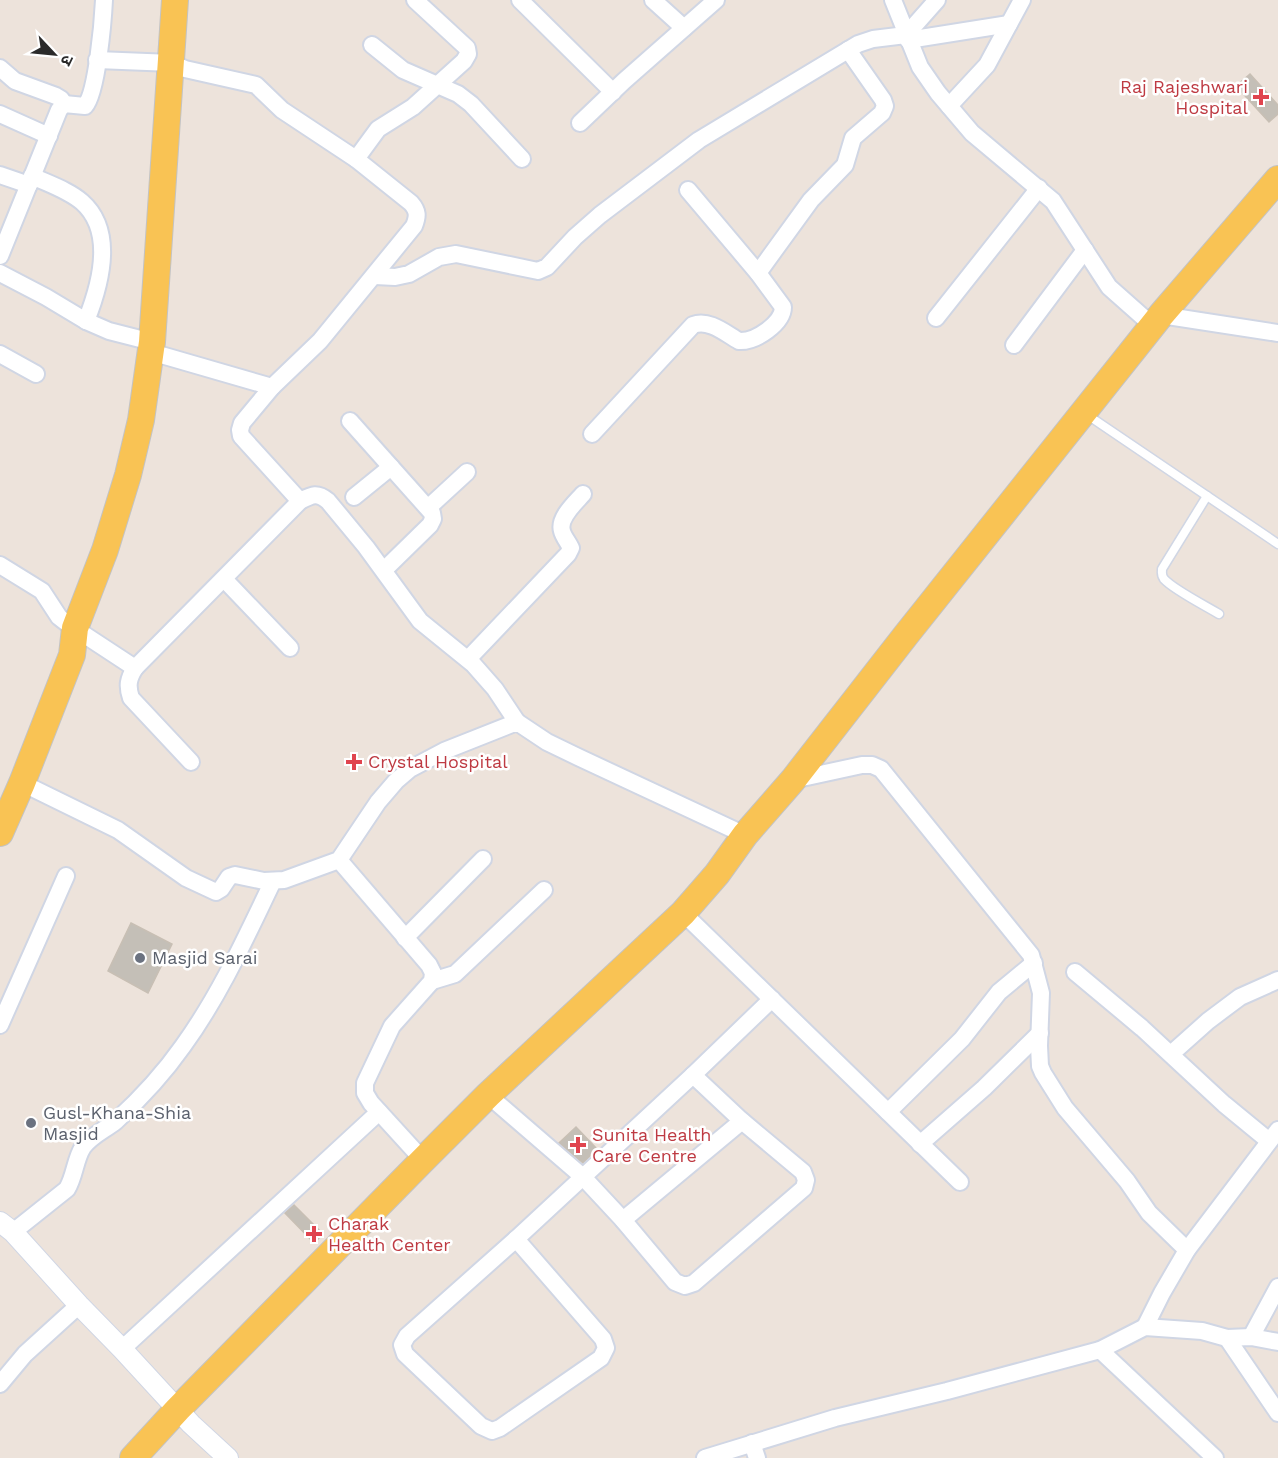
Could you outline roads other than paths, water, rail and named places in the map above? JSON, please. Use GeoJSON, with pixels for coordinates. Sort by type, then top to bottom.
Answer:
{"type":"FeatureCollection","features":[{"type":"Feature","properties":{"kind":"main road"},"geometry":{"type":"LineString","coordinates":[[175,0],[178,66]]}},
{"type":"Feature","properties":{"kind":"main road"},"geometry":{"type":"LineString","coordinates":[[0,833],[78,640],[130,520],[154,427],[156,349],[178,66],[189,0]]}},
{"type":"Feature","properties":{"kind":"main road"},"geometry":{"type":"LineString","coordinates":[[133,1458],[178,1409],[488,1095],[683,913],[717,874],[745,835],[793,780],[1157,321],[1278,178]]}},
{"type":"Feature","properties":{"kind":"street"},"geometry":{"type":"LineString","coordinates":[[63,105],[85,106],[89,102],[97,60],[104,0]]}},
{"type":"Feature","properties":{"kind":"street"},"geometry":{"type":"LineString","coordinates":[[356,159],[378,129],[413,107],[464,61],[468,54],[467,48],[415,0]]}},
{"type":"Feature","properties":{"kind":"street"},"geometry":{"type":"LineString","coordinates":[[520,0],[613,92]]}},
{"type":"Feature","properties":{"kind":"street"},"geometry":{"type":"LineString","coordinates":[[653,0],[684,28]]}},
{"type":"Feature","properties":{"kind":"street"},"geometry":{"type":"LineString","coordinates":[[580,123],[716,0]]}},
{"type":"Feature","properties":{"kind":"street"},"geometry":{"type":"LineString","coordinates":[[892,0],[925,76],[977,137],[1039,188],[1060,210],[1113,292],[1157,321],[1278,333]]}},
{"type":"Feature","properties":{"kind":"street"},"geometry":{"type":"LineString","coordinates":[[907,37],[937,0]]}},
{"type":"Feature","properties":{"kind":"street"},"geometry":{"type":"LineString","coordinates":[[949,106],[987,65],[1022,0]]}},
{"type":"Feature","properties":{"kind":"street"},"geometry":{"type":"LineString","coordinates":[[375,276],[395,277],[409,274],[439,257],[456,254],[538,272],[547,267],[600,215],[699,140],[858,44],[873,39],[1009,24]]}},
{"type":"Feature","properties":{"kind":"street"},"geometry":{"type":"LineString","coordinates":[[372,45],[403,70],[458,94],[471,104],[522,159]]}},
{"type":"Feature","properties":{"kind":"street"},"geometry":{"type":"LineString","coordinates":[[758,273],[811,200],[845,165],[853,138],[882,113],[885,106],[848,50]]}},
{"type":"Feature","properties":{"kind":"street"},"geometry":{"type":"LineString","coordinates":[[97,60],[178,66],[256,85],[282,110],[356,159],[416,209],[418,217],[414,226],[375,276],[320,341],[272,387],[242,423],[241,436],[300,501]]}},
{"type":"Feature","properties":{"kind":"street"},"geometry":{"type":"LineString","coordinates":[[0,68],[15,81],[56,96],[61,99],[63,105]]}},
{"type":"Feature","properties":{"kind":"street"},"geometry":{"type":"LineString","coordinates":[[0,256],[63,105]]}},
{"type":"Feature","properties":{"kind":"street"},"geometry":{"type":"LineString","coordinates":[[0,114],[49,136]]}},
{"type":"Feature","properties":{"kind":"street"},"geometry":{"type":"LineString","coordinates":[[0,174],[72,195],[91,211],[101,238],[103,260],[98,287],[86,321]]}},
{"type":"Feature","properties":{"kind":"street"},"geometry":{"type":"LineString","coordinates":[[936,318],[1039,188]]}},
{"type":"Feature","properties":{"kind":"street"},"geometry":{"type":"LineString","coordinates":[[592,434],[693,325],[700,322],[709,324],[740,341],[745,341],[754,338],[779,320],[783,313],[783,307],[758,273],[688,190]]}},
{"type":"Feature","properties":{"kind":"street"},"geometry":{"type":"LineString","coordinates":[[1014,345],[1084,250]]}},
{"type":"Feature","properties":{"kind":"street"},"geometry":{"type":"LineString","coordinates":[[0,273],[86,321],[109,331],[272,387]]}},
{"type":"Feature","properties":{"kind":"street"},"geometry":{"type":"LineString","coordinates":[[0,354],[36,374]]}},
{"type":"Feature","properties":{"kind":"street"},"geometry":{"type":"LineString","coordinates":[[350,421],[429,507],[433,519],[430,525],[384,570]]}},
{"type":"Feature","properties":{"kind":"street"},"geometry":{"type":"LineString","coordinates":[[354,497],[391,467]]}},
{"type":"Feature","properties":{"kind":"street"},"geometry":{"type":"LineString","coordinates":[[429,507],[467,472]]}},
{"type":"Feature","properties":{"kind":"street"},"geometry":{"type":"LineString","coordinates":[[191,762],[131,698],[128,688],[129,677],[184,617],[300,501],[313,494],[321,495],[384,570],[420,621],[468,659],[495,688],[517,722],[532,733],[578,757],[745,835]]}},
{"type":"Feature","properties":{"kind":"street"},"geometry":{"type":"LineString","coordinates":[[468,659],[568,554],[571,548],[561,524],[583,494]]}},
{"type":"Feature","properties":{"kind":"street"},"geometry":{"type":"LineString","coordinates":[[0,565],[42,591],[78,640],[135,668]]}},
{"type":"Feature","properties":{"kind":"street"},"geometry":{"type":"LineString","coordinates":[[224,579],[290,648]]}},
{"type":"Feature","properties":{"kind":"street"},"geometry":{"type":"LineString","coordinates":[[22,783],[118,830],[186,878],[216,892],[221,889],[229,877],[235,875],[273,881],[284,880],[339,860],[378,802],[410,769],[444,751],[517,722]]}},
{"type":"Feature","properties":{"kind":"street"},"geometry":{"type":"LineString","coordinates":[[793,780],[862,765],[872,765],[880,769],[1027,949],[1034,963],[1041,993],[1040,1066],[1065,1108],[1110,1160],[1149,1213],[1187,1250]]}},
{"type":"Feature","properties":{"kind":"street"},"geometry":{"type":"LineString","coordinates":[[405,938],[483,859]]}},
{"type":"Feature","properties":{"kind":"street"},"geometry":{"type":"LineString","coordinates":[[339,860],[429,965],[433,973],[432,981]]}},
{"type":"Feature","properties":{"kind":"street"},"geometry":{"type":"LineString","coordinates":[[0,1025],[66,876]]}},
{"type":"Feature","properties":{"kind":"street"},"geometry":{"type":"LineString","coordinates":[[228,1458],[178,1409],[7,1227],[67,1189],[73,1179],[82,1149],[90,1139],[132,1106],[183,1047],[227,975],[273,881]]}},
{"type":"Feature","properties":{"kind":"street"},"geometry":{"type":"LineString","coordinates":[[423,1160],[379,1112],[365,1093],[365,1083],[392,1026],[432,981],[455,974],[544,890]]}},
{"type":"Feature","properties":{"kind":"street"},"geometry":{"type":"LineString","coordinates":[[683,913],[960,1182]]}},
{"type":"Feature","properties":{"kind":"street"},"geometry":{"type":"LineString","coordinates":[[888,1112],[962,1039],[999,992],[1034,963]]}},
{"type":"Feature","properties":{"kind":"street"},"geometry":{"type":"LineString","coordinates":[[1075,972],[1142,1028],[1224,1104],[1274,1135],[1187,1250],[1145,1326]]}},
{"type":"Feature","properties":{"kind":"street"},"geometry":{"type":"LineString","coordinates":[[1171,1054],[1208,1021],[1240,997],[1278,980]]}},
{"type":"Feature","properties":{"kind":"street"},"geometry":{"type":"LineString","coordinates":[[516,1239],[603,1339],[606,1348],[601,1358],[500,1428],[492,1431],[481,1426],[405,1354],[402,1345],[407,1336],[516,1239],[772,999]]}},
{"type":"Feature","properties":{"kind":"street"},"geometry":{"type":"LineString","coordinates":[[921,1144],[984,1088],[1040,1033]]}},
{"type":"Feature","properties":{"kind":"street"},"geometry":{"type":"LineString","coordinates":[[488,1095],[583,1177],[675,1282],[685,1287],[693,1283],[804,1188],[806,1180],[803,1172],[742,1121],[693,1075]]}},
{"type":"Feature","properties":{"kind":"street"},"geometry":{"type":"LineString","coordinates":[[122,1349],[379,1112]]}},
{"type":"Feature","properties":{"kind":"street"},"geometry":{"type":"LineString","coordinates":[[623,1220],[742,1121]]}},
{"type":"Feature","properties":{"kind":"street"},"geometry":{"type":"LineString","coordinates":[[1251,1337],[1278,1287]]}},
{"type":"Feature","properties":{"kind":"street"},"geometry":{"type":"LineString","coordinates":[[0,1384],[25,1354],[79,1305]]}},
{"type":"Feature","properties":{"kind":"street"},"geometry":{"type":"LineString","coordinates":[[705,1458],[755,1451],[835,1418],[947,1392],[1100,1350],[1145,1326],[1202,1331],[1227,1338],[1251,1337],[1278,1342]]}},
{"type":"Feature","properties":{"kind":"street"},"geometry":{"type":"LineString","coordinates":[[1227,1338],[1278,1413]]}},
{"type":"Feature","properties":{"kind":"street"},"geometry":{"type":"LineString","coordinates":[[1100,1350],[1215,1458]]}},
{"type":"Feature","properties":{"kind":"lane"},"geometry":{"type":"LineString","coordinates":[[1084,412],[1278,544]]}},
{"type":"Feature","properties":{"kind":"lane"},"geometry":{"type":"LineString","coordinates":[[1207,496],[1161,574],[1174,586],[1220,614]]}},
{"type":"Feature","properties":{"kind":"place","name":"Raj Rajeshwari Hospital"},"geometry":{"type":"Point","coordinates":[1261,97]}},
{"type":"Feature","properties":{"kind":"place","name":"Crystal Hospital"},"geometry":{"type":"Point","coordinates":[354,762]}},
{"type":"Feature","properties":{"kind":"place","name":"Masjid Sarai"},"geometry":{"type":"Point","coordinates":[140,958]}},
{"type":"Feature","properties":{"kind":"place","name":"Gusl-Khana-Shia Masjid"},"geometry":{"type":"Point","coordinates":[31,1123]}},
{"type":"Feature","properties":{"kind":"place","name":"Sunita Health Care Centre"},"geometry":{"type":"Point","coordinates":[578,1145]}},
{"type":"Feature","properties":{"kind":"place","name":"Charak Health Center"},"geometry":{"type":"Point","coordinates":[314,1234]}}]}
